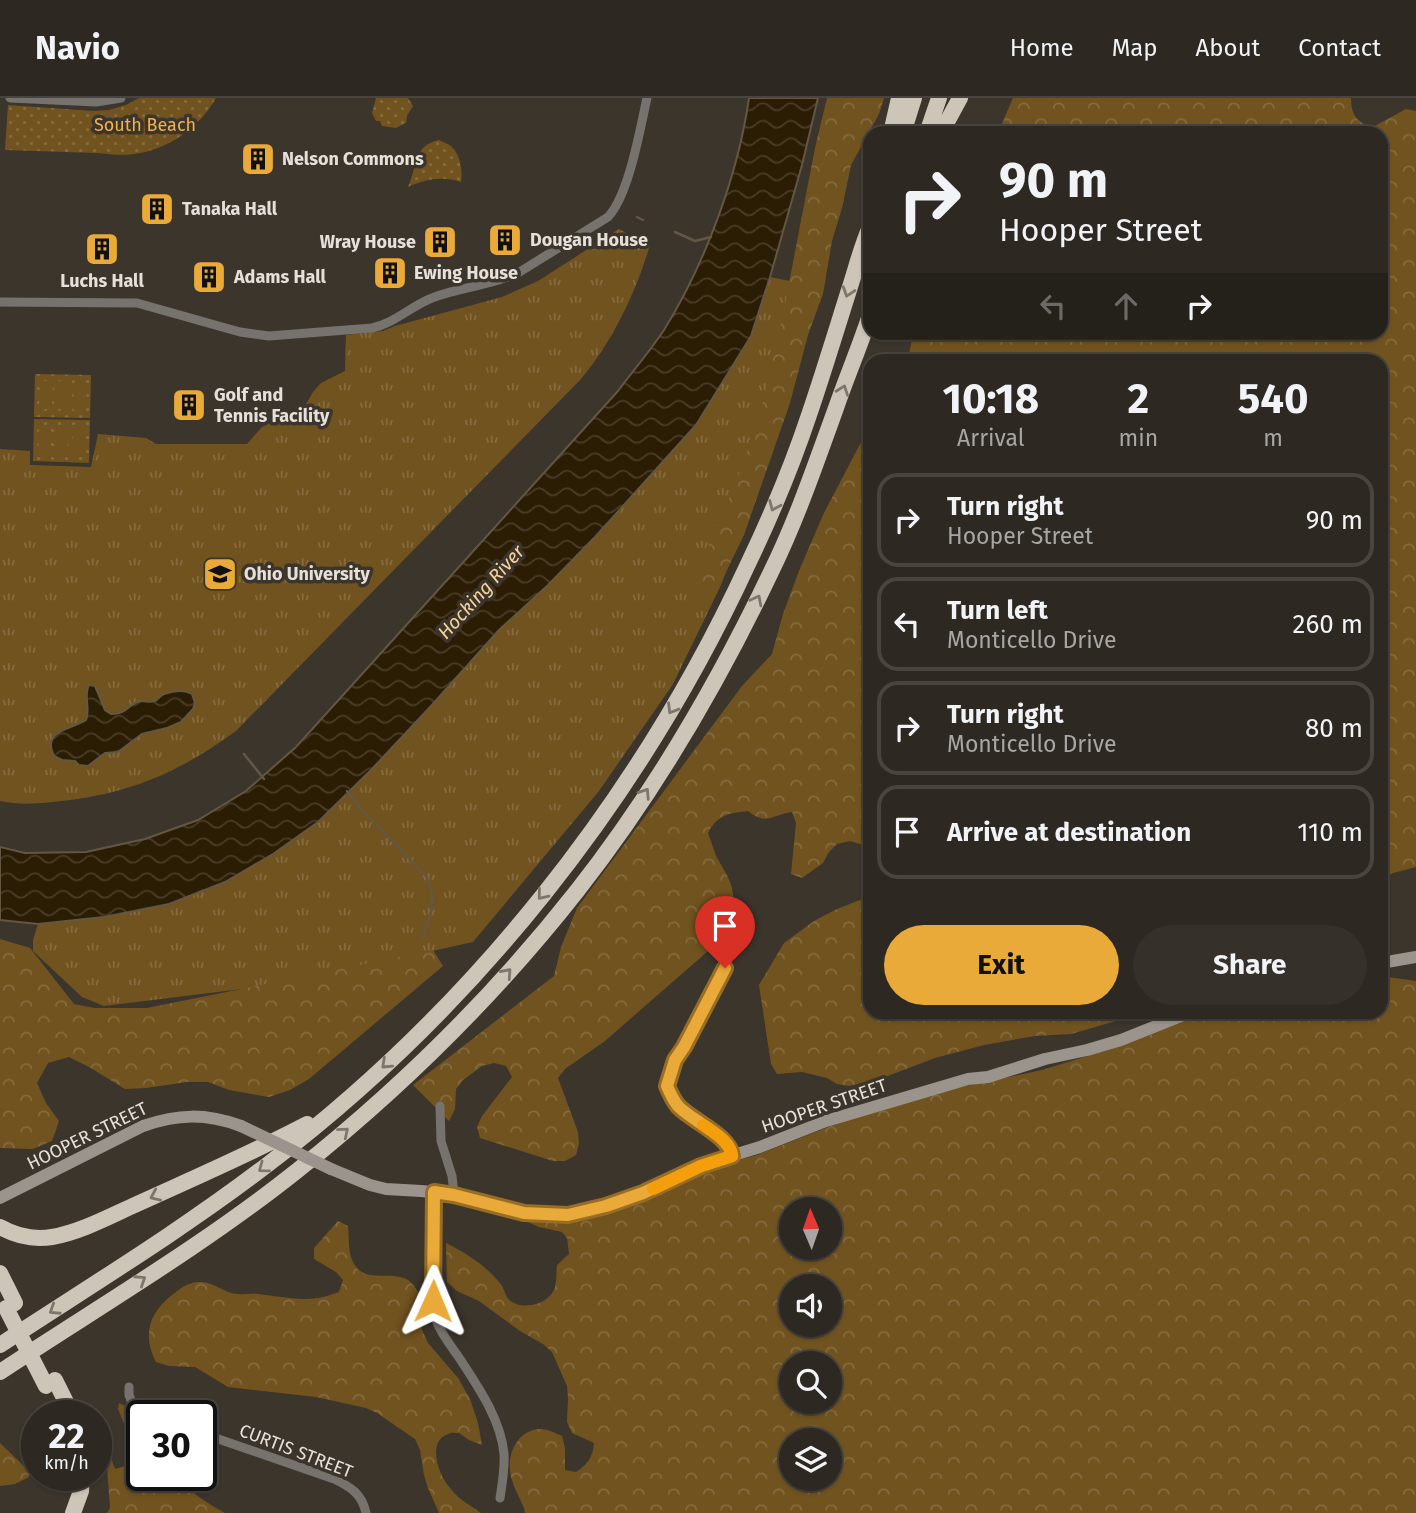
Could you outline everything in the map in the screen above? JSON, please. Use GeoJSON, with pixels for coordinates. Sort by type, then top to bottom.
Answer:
{"type":"FeatureCollection","features":[{"type":"Feature","properties":{"kind":"highway"},"geometry":{"type":"LineString","coordinates":[[893,126],[899,98]]}},
{"type":"Feature","properties":{"kind":"highway"},"geometry":{"type":"LineString","coordinates":[[905,126],[914,98]]}},
{"type":"Feature","properties":{"kind":"highway"},"geometry":{"type":"LineString","coordinates":[[929,126],[939,98]]}},
{"type":"Feature","properties":{"kind":"highway"},"geometry":{"type":"LineString","coordinates":[[945,126],[960,98]]}},
{"type":"Feature","properties":{"kind":"highway"},"geometry":{"type":"LineString","coordinates":[[0,1345],[198,1215],[269,1164],[335,1110],[427,1025],[474,976],[566,865],[657,734],[748,565],[793,461],[863,248]]}},
{"type":"Feature","properties":{"kind":"highway"},"geometry":{"type":"LineString","coordinates":[[3,1371],[226,1224],[338,1137],[403,1079],[481,1002],[576,892],[604,855],[674,749],[758,597],[812,475],[863,333]]}},
{"type":"Feature","properties":{"kind":"highway"},"geometry":{"type":"LineString","coordinates":[[0,1227],[9,1232],[38,1238],[68,1233],[217,1168],[335,1110]]}},
{"type":"Feature","properties":{"kind":"highway"},"geometry":{"type":"LineString","coordinates":[[0,1273],[7,1303],[62,1400]]}},
{"type":"Feature","properties":{"kind":"highway"},"geometry":{"type":"LineString","coordinates":[[50,1383],[56,1400]]}},
{"type":"Feature","properties":{"kind":"highway"},"geometry":{"type":"LineString","coordinates":[[73,1513],[81,1491]]}},
{"type":"Feature","properties":{"kind":"highway"},"geometry":{"type":"LineString","coordinates":[[85,1513],[92,1491]]}},
{"type":"Feature","properties":{"kind":"street"},"geometry":{"type":"LineString","coordinates":[[10,98],[96,102],[121,98]]}},
{"type":"Feature","properties":{"kind":"street"},"geometry":{"type":"LineString","coordinates":[[0,302],[137,303],[240,332],[269,336],[384,325],[433,297],[503,280],[518,273],[608,217],[618,204],[625,187],[647,98]]}},
{"type":"Feature","properties":{"kind":"street"},"geometry":{"type":"LineString","coordinates":[[1388,961],[1416,957]]}},
{"type":"Feature","properties":{"kind":"street"},"geometry":{"type":"LineString","coordinates":[[725,968],[675,1060],[667,1086],[677,1104],[722,1139],[731,1149],[732,1156]]}},
{"type":"Feature","properties":{"kind":"street","name":"HOOPER STREET"},"geometry":{"type":"LineString","coordinates":[[2,1198],[143,1126],[175,1117],[193,1116],[211,1117],[241,1126],[370,1185],[454,1195],[524,1213],[579,1214],[643,1193],[701,1166],[760,1147],[826,1121],[968,1079],[988,1077],[1045,1059],[1087,1050],[1174,1019]]}},
{"type":"Feature","properties":{"kind":"street"},"geometry":{"type":"LineString","coordinates":[[440,1106],[441,1141],[452,1176],[454,1195]]}},
{"type":"Feature","properties":{"kind":"street"},"geometry":{"type":"LineString","coordinates":[[434,1192],[433,1314],[485,1400],[501,1438],[504,1458],[500,1498]]}},
{"type":"Feature","properties":{"kind":"street"},"geometry":{"type":"LineString","coordinates":[[129,1387],[130,1400]]}},
{"type":"Feature","properties":{"kind":"street","name":"CURTIS STREET"},"geometry":{"type":"LineString","coordinates":[[217,1439],[334,1479],[358,1494],[366,1513]]}},
{"type":"Feature","properties":{"kind":"green space","name":"South Beach"},"geometry":{"type":"Polygon","coordinates":[[[139,98],[216,98],[201,118],[182,135],[147,152],[120,155],[5,150],[8,105],[94,111],[109,110],[139,98]]]}},
{"type":"Feature","properties":{"kind":"green space"},"geometry":{"type":"Polygon","coordinates":[[[376,98],[408,98],[413,106],[406,123],[396,128],[382,126],[380,121],[376,121],[372,113],[376,98]]]}},
{"type":"Feature","properties":{"kind":"green space"},"geometry":{"type":"Polygon","coordinates":[[[827,98],[884,98],[872,126],[863,126],[863,143],[851,165],[832,241],[823,294],[808,335],[790,403],[744,535],[710,605],[701,601],[694,587],[696,576],[741,470],[759,418],[784,309],[827,98]]]}},
{"type":"Feature","properties":{"kind":"green space"},"geometry":{"type":"Polygon","coordinates":[[[1013,98],[1351,98],[1356,117],[1370,126],[1001,126],[1013,98]]]}},
{"type":"Feature","properties":{"kind":"green space"},"geometry":{"type":"Polygon","coordinates":[[[1406,109],[1416,111],[1416,867],[1388,876],[1388,354],[909,354],[912,340],[1388,340],[1388,126],[1375,126],[1406,109]]]}},
{"type":"Feature","properties":{"kind":"green space"},"geometry":{"type":"Polygon","coordinates":[[[439,140],[451,146],[457,153],[461,182],[434,179],[408,187],[420,152],[430,143],[439,140]]]}},
{"type":"Feature","properties":{"kind":"green space"},"geometry":{"type":"Polygon","coordinates":[[[619,229],[650,245],[638,281],[622,315],[593,364],[236,731],[177,768],[117,791],[43,803],[0,801],[0,449],[30,451],[30,465],[91,467],[98,434],[146,438],[156,444],[247,444],[262,427],[305,406],[321,383],[345,371],[346,335],[383,331],[502,297],[538,281],[619,229]]]}},
{"type":"Feature","properties":{"kind":"green space"},"geometry":{"type":"Polygon","coordinates":[[[770,277],[790,281],[766,467],[721,585],[673,684],[599,791],[473,942],[282,984],[104,1006],[82,997],[33,951],[38,924],[104,917],[169,904],[225,882],[273,854],[318,822],[431,706],[499,630],[595,537],[696,425],[751,336],[770,277]]]}},
{"type":"Feature","properties":{"kind":"green space"},"geometry":{"type":"Polygon","coordinates":[[[35,374],[91,375],[90,418],[34,417],[35,374]]]}},
{"type":"Feature","properties":{"kind":"green space"},"geometry":{"type":"Polygon","coordinates":[[[40,381],[53,381],[52,409],[39,409],[40,381]]]}},
{"type":"Feature","properties":{"kind":"green space"},"geometry":{"type":"Polygon","coordinates":[[[57,381],[70,382],[69,410],[56,409],[57,381]]]}},
{"type":"Feature","properties":{"kind":"green space"},"geometry":{"type":"Polygon","coordinates":[[[74,382],[87,383],[86,411],[73,410],[74,382]]]}},
{"type":"Feature","properties":{"kind":"green space"},"geometry":{"type":"Polygon","coordinates":[[[34,419],[90,420],[89,463],[33,461],[34,419]]]}},
{"type":"Feature","properties":{"kind":"green space"},"geometry":{"type":"Polygon","coordinates":[[[39,426],[51,426],[50,454],[38,454],[39,426]]]}},
{"type":"Feature","properties":{"kind":"green space"},"geometry":{"type":"Polygon","coordinates":[[[56,427],[68,427],[67,455],[54,455],[56,427]]]}},
{"type":"Feature","properties":{"kind":"green space"},"geometry":{"type":"Polygon","coordinates":[[[73,427],[86,428],[85,456],[72,455],[73,427]]]}},
{"type":"Feature","properties":{"kind":"green space"},"geometry":{"type":"Polygon","coordinates":[[[863,438],[863,845],[850,841],[837,844],[823,863],[802,878],[791,874],[796,823],[792,812],[765,819],[748,811],[729,814],[715,822],[708,833],[716,856],[728,877],[734,900],[726,933],[605,1041],[565,1069],[558,1078],[578,1132],[576,1155],[565,1161],[553,1161],[480,1138],[477,1127],[482,1116],[512,1077],[506,1066],[494,1063],[482,1066],[463,1080],[456,1089],[455,1109],[449,1121],[413,1085],[554,976],[561,947],[577,908],[742,686],[772,654],[783,614],[823,515],[863,438]]]}},
{"type":"Feature","properties":{"kind":"green space"},"geometry":{"type":"Polygon","coordinates":[[[863,899],[863,1019],[1123,1019],[1071,1034],[1035,1036],[984,1045],[849,1086],[802,1072],[777,1074],[771,1064],[759,985],[784,943],[814,921],[863,899]]]}},
{"type":"Feature","properties":{"kind":"green space"},"geometry":{"type":"Polygon","coordinates":[[[0,939],[30,948],[74,1004],[94,1008],[147,1008],[433,950],[443,966],[309,1079],[290,1090],[269,1097],[229,1090],[208,1082],[125,1089],[69,1057],[48,1063],[37,1083],[46,1103],[59,1121],[52,1141],[33,1149],[0,1148],[0,939]]]}},
{"type":"Feature","properties":{"kind":"green space"},"geometry":{"type":"Polygon","coordinates":[[[1388,977],[1416,981],[1416,1513],[525,1513],[510,1470],[513,1449],[521,1437],[540,1429],[562,1436],[565,1470],[576,1472],[589,1460],[594,1443],[572,1433],[567,1422],[567,1386],[552,1352],[447,1282],[446,1243],[488,1270],[511,1301],[520,1305],[532,1305],[549,1297],[553,1292],[557,1265],[569,1254],[567,1238],[562,1232],[539,1227],[521,1217],[566,1223],[654,1198],[705,1169],[757,1155],[864,1113],[952,1089],[1042,1070],[1110,1049],[1185,1019],[1388,1019],[1388,977]]]}},
{"type":"Feature","properties":{"kind":"green space"},"geometry":{"type":"Polygon","coordinates":[[[338,1221],[348,1226],[350,1252],[357,1268],[370,1275],[408,1280],[422,1298],[416,1309],[418,1321],[428,1343],[458,1378],[470,1399],[482,1445],[459,1433],[448,1434],[437,1444],[439,1468],[453,1492],[481,1513],[439,1513],[428,1488],[415,1439],[377,1413],[316,1397],[228,1387],[195,1367],[169,1366],[156,1362],[149,1343],[153,1317],[164,1302],[189,1284],[206,1282],[232,1293],[295,1299],[318,1298],[339,1292],[343,1280],[336,1272],[314,1259],[314,1248],[338,1221]]]}},
{"type":"Feature","properties":{"kind":"green space"},"geometry":{"type":"Polygon","coordinates":[[[119,1403],[126,1406],[126,1430],[118,1409],[119,1403]]]}},
{"type":"Feature","properties":{"kind":"green space"},"geometry":{"type":"Polygon","coordinates":[[[0,1443],[21,1463],[21,1481],[0,1486],[0,1443]]]}},
{"type":"Feature","properties":{"kind":"green space"},"geometry":{"type":"Polygon","coordinates":[[[112,1461],[115,1469],[126,1463],[126,1491],[191,1491],[225,1513],[107,1513],[110,1508],[109,1491],[112,1491],[112,1461]]]}},
{"type":"Feature","properties":{"kind":"water","name":"Hocking River"},"geometry":{"type":"Polygon","coordinates":[[[749,98],[818,98],[802,165],[751,336],[696,425],[595,537],[499,630],[371,770],[318,822],[273,854],[225,882],[169,904],[104,917],[38,924],[0,920],[0,847],[25,853],[86,852],[145,839],[198,820],[246,791],[296,747],[618,391],[659,338],[693,277],[718,218],[737,157],[749,98]]]}},
{"type":"Feature","properties":{"kind":"water"},"geometry":{"type":"Polygon","coordinates":[[[89,685],[95,686],[105,710],[111,714],[123,712],[137,702],[155,701],[175,691],[192,694],[195,703],[181,722],[142,734],[118,752],[105,753],[88,766],[79,765],[75,761],[54,756],[51,741],[60,732],[86,720],[89,685]]]}},
{"type":"Feature","properties":{"kind":"waterway"},"geometry":{"type":"LineString","coordinates":[[637,217],[643,220]]}},
{"type":"Feature","properties":{"kind":"waterway"},"geometry":{"type":"LineString","coordinates":[[675,232],[695,241],[711,237]]}},
{"type":"Feature","properties":{"kind":"waterway"},"geometry":{"type":"LineString","coordinates":[[244,754],[264,779]]}},
{"type":"Feature","properties":{"kind":"waterway"},"geometry":{"type":"LineString","coordinates":[[347,791],[426,876],[432,892],[432,908],[422,939]]}},
{"type":"Feature","properties":{"kind":"slow traffic"},"geometry":{"type":"LineString","coordinates":[[653,1189],[701,1166],[732,1156],[731,1149],[722,1139],[703,1125]]}},
{"type":"Feature","properties":{"kind":"place","name":"Nelson Commons"},"geometry":{"type":"Point","coordinates":[258,159]}},
{"type":"Feature","properties":{"kind":"place","name":"Tanaka Hall"},"geometry":{"type":"Point","coordinates":[157,209]}},
{"type":"Feature","properties":{"kind":"place","name":"Dougan House"},"geometry":{"type":"Point","coordinates":[505,240]}},
{"type":"Feature","properties":{"kind":"place","name":"Wray House"},"geometry":{"type":"Point","coordinates":[440,242]}},
{"type":"Feature","properties":{"kind":"place","name":"Luchs Hall"},"geometry":{"type":"Point","coordinates":[102,249]}},
{"type":"Feature","properties":{"kind":"place","name":"Ewing House"},"geometry":{"type":"Point","coordinates":[390,273]}},
{"type":"Feature","properties":{"kind":"place","name":"Adams Hall"},"geometry":{"type":"Point","coordinates":[209,277]}},
{"type":"Feature","properties":{"kind":"place","name":"Golf and Tennis Facility"},"geometry":{"type":"Point","coordinates":[189,405]}},
{"type":"Feature","properties":{"kind":"place","name":"Ohio University"},"geometry":{"type":"Point","coordinates":[220,574]}},
{"type":"Feature","properties":{"kind":"route"},"geometry":{"type":"LineString","coordinates":[[433,1301],[434,1192],[524,1213],[579,1214],[643,1193],[701,1166],[732,1156],[731,1149],[722,1139],[677,1104],[667,1086],[675,1060],[725,968]]}}]}
